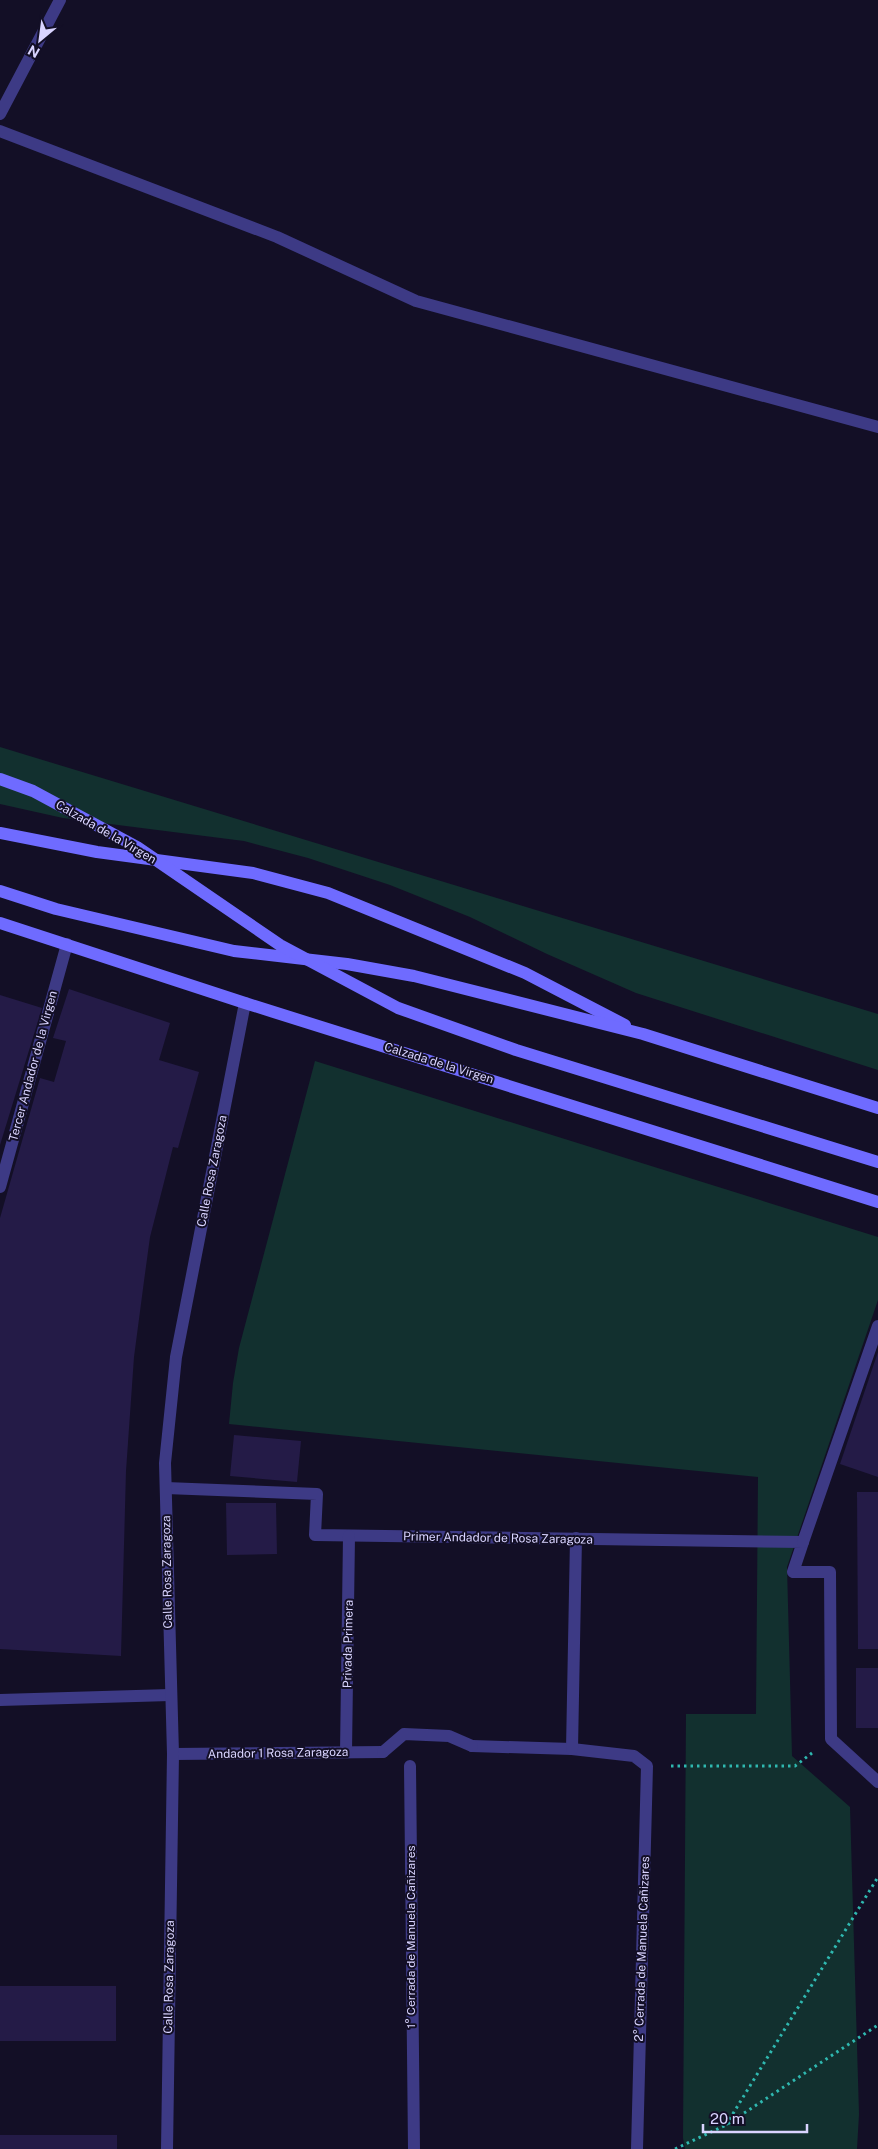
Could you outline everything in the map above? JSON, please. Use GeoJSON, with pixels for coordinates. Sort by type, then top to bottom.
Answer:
{"type":"FeatureCollection","features":[{"type":"Feature","properties":{"kind":"main road","name":"Calzada de la Virgen"},"geometry":{"type":"LineString","coordinates":[[0,779],[33,791],[137,847],[280,945],[398,1008],[516,1050],[878,1162]]}},
{"type":"Feature","properties":{"kind":"main road"},"geometry":{"type":"LineString","coordinates":[[0,833],[97,852],[252,872],[328,893],[526,973],[643,1034]]}},
{"type":"Feature","properties":{"kind":"main road"},"geometry":{"type":"LineString","coordinates":[[0,891],[56,909],[234,951],[347,964],[414,976],[643,1034],[878,1108]]}},
{"type":"Feature","properties":{"kind":"main road","name":"Calzada de la Virgen"},"geometry":{"type":"LineString","coordinates":[[0,923],[878,1202]]}},
{"type":"Feature","properties":{"kind":"street"},"geometry":{"type":"LineString","coordinates":[[0,114],[60,0]]}},
{"type":"Feature","properties":{"kind":"street"},"geometry":{"type":"LineString","coordinates":[[0,131],[277,237],[416,301],[878,427]]}},
{"type":"Feature","properties":{"kind":"street","name":"Tercer Andador de la Virgen"},"geometry":{"type":"LineString","coordinates":[[0,1187],[67,944]]}},
{"type":"Feature","properties":{"kind":"street","name":"Calle Rosa Zaragoza"},"geometry":{"type":"LineString","coordinates":[[167,2149],[173,1754],[165,1463],[176,1357],[245,1002]]}},
{"type":"Feature","properties":{"kind":"street"},"geometry":{"type":"LineString","coordinates":[[878,1326],[793,1572],[830,1572],[831,1739],[878,1782]]}},
{"type":"Feature","properties":{"kind":"street","name":"Primer Andador de Rosa Zaragoza"},"geometry":{"type":"LineString","coordinates":[[166,1488],[317,1494],[315,1536],[803,1542]]}},
{"type":"Feature","properties":{"kind":"street","name":"Privada Primera"},"geometry":{"type":"LineString","coordinates":[[346,1752],[349,1536]]}},
{"type":"Feature","properties":{"kind":"street"},"geometry":{"type":"LineString","coordinates":[[576,1538],[572,1749],[634,1756],[647,1766]]}},
{"type":"Feature","properties":{"kind":"street"},"geometry":{"type":"LineString","coordinates":[[0,1700],[170,1695]]}},
{"type":"Feature","properties":{"kind":"street","name":"Andador 1 Rosa Zaragoza"},"geometry":{"type":"LineString","coordinates":[[173,1754],[383,1752],[404,1734],[449,1736],[472,1746],[572,1749]]}},
{"type":"Feature","properties":{"kind":"street","name":"1° Cerrada de Manuela Cañizares"},"geometry":{"type":"LineString","coordinates":[[410,1766],[414,2149]]}},
{"type":"Feature","properties":{"kind":"street","name":"2° Cerrada de Manuela Cañizares"},"geometry":{"type":"LineString","coordinates":[[637,2149],[647,1766]]}},
{"type":"Feature","properties":{"kind":"path"},"geometry":{"type":"LineString","coordinates":[[647,1766],[795,1766],[831,1739]]}},
{"type":"Feature","properties":{"kind":"path"},"geometry":{"type":"LineString","coordinates":[[726,2125],[878,1877]]}},
{"type":"Feature","properties":{"kind":"path"},"geometry":{"type":"LineString","coordinates":[[675,2149],[726,2125],[878,2025]]}},
{"type":"Feature","properties":{"kind":"green space"},"geometry":{"type":"Polygon","coordinates":[[[0,747],[878,1014],[878,1070],[636,993],[547,954],[470,917],[390,885],[308,858],[244,841],[63,818],[0,804],[0,747]]]}},
{"type":"Feature","properties":{"kind":"green space"},"geometry":{"type":"Polygon","coordinates":[[[315,1061],[878,1237],[878,1300],[787,1567],[792,1756],[850,1807],[859,2114],[857,2149],[685,2149],[683,2138],[686,1714],[756,1714],[758,1477],[229,1424],[239,1348],[315,1061]]]}},
{"type":"Feature","properties":{"kind":"building"},"geometry":{"type":"Polygon","coordinates":[[[69,989],[170,1023],[159,1060],[199,1072],[178,1148],[173,1147],[150,1237],[144,1281],[134,1357],[126,1471],[121,1656],[0,1649],[0,1218],[40,1078],[54,1082],[66,1041],[53,1038],[69,989]]]}},
{"type":"Feature","properties":{"kind":"building"},"geometry":{"type":"Polygon","coordinates":[[[0,995],[42,1008],[0,1145],[0,995]]]}},
{"type":"Feature","properties":{"kind":"building"},"geometry":{"type":"Polygon","coordinates":[[[878,1352],[878,1477],[840,1464],[878,1352]]]}},
{"type":"Feature","properties":{"kind":"building"},"geometry":{"type":"Polygon","coordinates":[[[234,1435],[301,1441],[297,1482],[230,1476],[234,1435]]]}},
{"type":"Feature","properties":{"kind":"building"},"geometry":{"type":"Polygon","coordinates":[[[857,1492],[878,1492],[878,1649],[858,1649],[857,1492]]]}},
{"type":"Feature","properties":{"kind":"building"},"geometry":{"type":"Polygon","coordinates":[[[226,1503],[276,1503],[277,1554],[227,1555],[226,1503]]]}},
{"type":"Feature","properties":{"kind":"building"},"geometry":{"type":"Polygon","coordinates":[[[856,1668],[878,1668],[878,1728],[856,1728],[856,1668]]]}},
{"type":"Feature","properties":{"kind":"building"},"geometry":{"type":"Polygon","coordinates":[[[0,1986],[116,1986],[116,2041],[0,2041],[0,1986]]]}},
{"type":"Feature","properties":{"kind":"building"},"geometry":{"type":"Polygon","coordinates":[[[0,2135],[117,2135],[117,2149],[0,2149],[0,2135]]]}}]}
